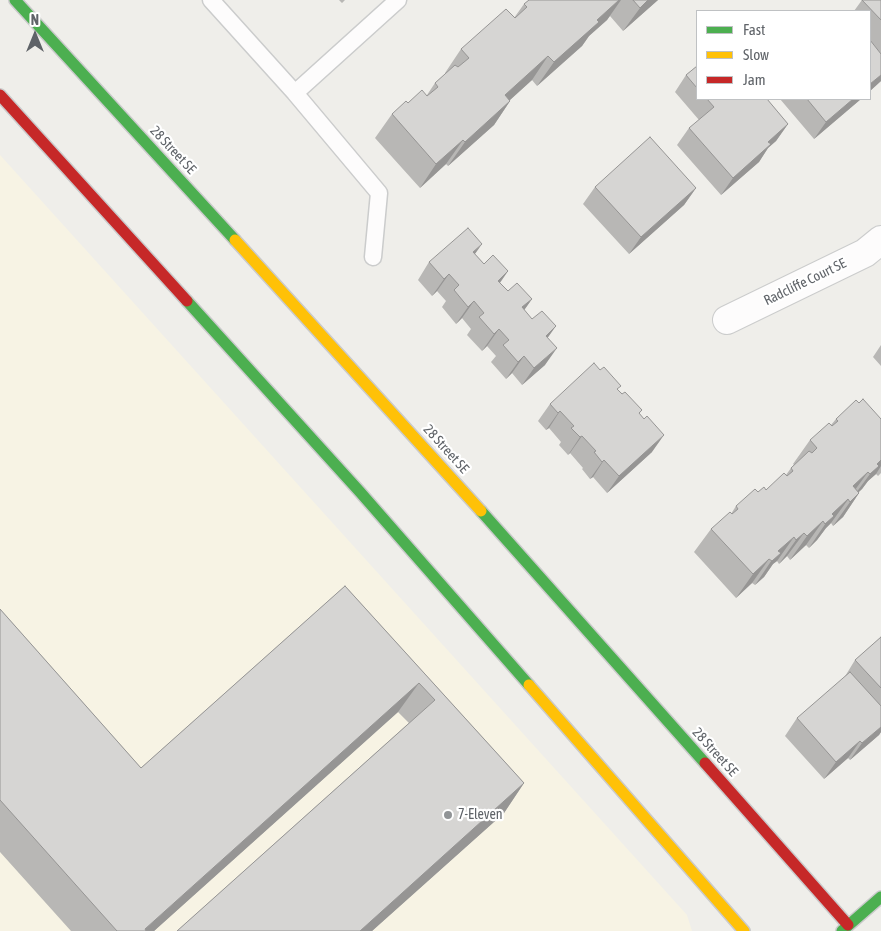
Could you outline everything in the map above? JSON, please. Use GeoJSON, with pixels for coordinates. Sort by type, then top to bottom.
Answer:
{"type":"FeatureCollection","features":[{"type":"Feature","properties":{"kind":"street","name":"28 Street SE"},"geometry":{"type":"LineString","coordinates":[[15,0],[419,441],[845,928]]}},
{"type":"Feature","properties":{"kind":"street"},"geometry":{"type":"LineString","coordinates":[[0,95],[360,492],[744,931]]}},
{"type":"Feature","properties":{"kind":"street","name":"Radcliffe Court SE"},"geometry":{"type":"LineString","coordinates":[[727,320],[865,253],[881,240]]}},
{"type":"Feature","properties":{"kind":"street"},"geometry":{"type":"LineString","coordinates":[[845,928],[881,897]]}},
{"type":"Feature","properties":{"kind":"lane"},"geometry":{"type":"LineString","coordinates":[[211,0],[295,93],[379,193],[373,257]]}},
{"type":"Feature","properties":{"kind":"lane"},"geometry":{"type":"LineString","coordinates":[[295,93],[398,0]]}},
{"type":"Feature","properties":{"kind":"shaded area"},"geometry":{"type":"Polygon","coordinates":[[[0,155],[687,915],[692,931],[0,931],[0,155]]]}},
{"type":"Feature","properties":{"kind":"building"},"geometry":{"type":"Polygon","coordinates":[[[529,0],[619,0],[597,20],[599,22],[554,62],[548,56],[505,95],[510,101],[465,142],[463,140],[436,164],[392,114],[422,90],[427,96],[438,87],[435,83],[455,65],[458,67],[469,58],[461,49],[506,9],[515,18],[527,7],[524,4],[529,0]]]}},
{"type":"Feature","properties":{"kind":"building"},"geometry":{"type":"Polygon","coordinates":[[[633,0],[648,0],[640,8],[633,0]]]}},
{"type":"Feature","properties":{"kind":"building"},"geometry":{"type":"Polygon","coordinates":[[[862,0],[881,0],[881,20],[862,0]]]}},
{"type":"Feature","properties":{"kind":"building"},"geometry":{"type":"Polygon","coordinates":[[[871,41],[881,54],[881,75],[871,83],[871,41]]]}},
{"type":"Feature","properties":{"kind":"building"},"geometry":{"type":"Polygon","coordinates":[[[696,67],[696,87],[686,75],[696,67]]]}},
{"type":"Feature","properties":{"kind":"building"},"geometry":{"type":"Polygon","coordinates":[[[708,100],[768,100],[788,124],[768,142],[771,144],[733,178],[689,128],[714,107],[708,100]]]}},
{"type":"Feature","properties":{"kind":"building"},"geometry":{"type":"Polygon","coordinates":[[[808,100],[852,100],[826,122],[808,100]]]}},
{"type":"Feature","properties":{"kind":"building"},"geometry":{"type":"Polygon","coordinates":[[[650,137],[696,188],[641,237],[595,187],[650,137]]]}},
{"type":"Feature","properties":{"kind":"building"},"geometry":{"type":"Polygon","coordinates":[[[468,228],[482,244],[473,252],[484,264],[493,255],[508,271],[498,281],[508,291],[517,283],[532,299],[522,307],[532,319],[542,311],[556,326],[546,336],[557,348],[534,368],[524,356],[518,362],[503,345],[509,340],[499,329],[494,334],[479,317],[484,313],[474,301],[468,307],[454,290],[459,285],[449,274],[444,279],[429,262],[468,228]]]}},
{"type":"Feature","properties":{"kind":"building"},"geometry":{"type":"Polygon","coordinates":[[[594,363],[600,370],[604,367],[621,386],[617,389],[622,394],[625,392],[642,410],[639,413],[644,419],[647,416],[664,435],[619,476],[604,460],[602,462],[594,452],[596,451],[582,436],[580,437],[571,428],[574,426],[560,411],[558,413],[550,404],[594,363]]]}},
{"type":"Feature","properties":{"kind":"building"},"geometry":{"type":"Polygon","coordinates":[[[863,399],[881,419],[881,460],[877,464],[879,466],[870,474],[868,472],[853,486],[859,493],[850,502],[848,499],[832,514],[834,516],[825,524],[823,521],[807,536],[804,533],[796,540],[794,537],[778,551],[781,553],[772,561],[769,559],[753,574],[711,529],[730,512],[732,514],[738,509],[736,506],[755,489],[758,492],[764,487],[766,490],[784,473],[787,476],[793,471],[791,468],[809,451],[812,453],[817,448],[810,440],[829,423],[832,426],[838,421],[836,419],[856,400],[859,403],[863,399]]]}},
{"type":"Feature","properties":{"kind":"building"},"geometry":{"type":"Polygon","coordinates":[[[345,586],[524,783],[360,931],[177,931],[435,700],[419,683],[145,929],[146,931],[117,931],[0,800],[0,609],[141,768],[345,586]]]}},
{"type":"Feature","properties":{"kind":"building"},"geometry":{"type":"Polygon","coordinates":[[[881,637],[881,688],[855,660],[881,637]]]}},
{"type":"Feature","properties":{"kind":"building"},"geometry":{"type":"Polygon","coordinates":[[[850,672],[881,706],[881,727],[862,743],[860,741],[836,762],[797,718],[850,672]]]}},
{"type":"Feature","properties":{"kind":"traffic: fast"},"geometry":{"type":"LineString","coordinates":[[15,0],[235,240]]}},
{"type":"Feature","properties":{"kind":"traffic: fast"},"geometry":{"type":"LineString","coordinates":[[187,301],[360,492],[529,685]]}},
{"type":"Feature","properties":{"kind":"traffic: fast"},"geometry":{"type":"LineString","coordinates":[[481,511],[705,763]]}},
{"type":"Feature","properties":{"kind":"traffic: fast"},"geometry":{"type":"LineString","coordinates":[[842,931],[881,897]]}},
{"type":"Feature","properties":{"kind":"traffic: slow"},"geometry":{"type":"LineString","coordinates":[[235,240],[481,511]]}},
{"type":"Feature","properties":{"kind":"traffic: slow"},"geometry":{"type":"LineString","coordinates":[[529,685],[744,931]]}},
{"type":"Feature","properties":{"kind":"traffic: jam"},"geometry":{"type":"LineString","coordinates":[[0,95],[187,301]]}},
{"type":"Feature","properties":{"kind":"traffic: jam"},"geometry":{"type":"LineString","coordinates":[[705,763],[848,925]]}},
{"type":"Feature","properties":{"kind":"place","name":"7-Eleven"},"geometry":{"type":"Point","coordinates":[448,815]}}]}
